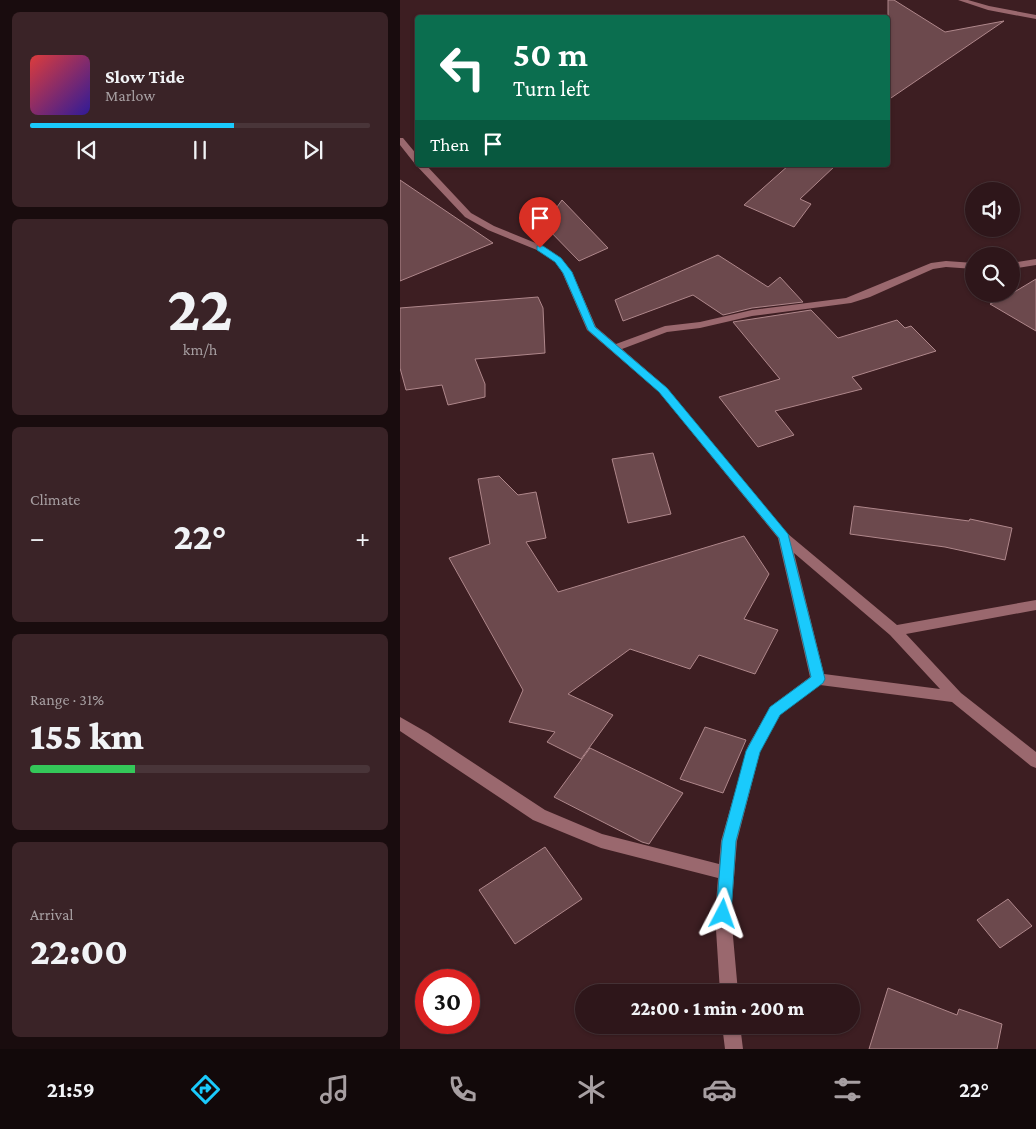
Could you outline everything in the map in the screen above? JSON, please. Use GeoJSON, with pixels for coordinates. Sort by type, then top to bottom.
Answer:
{"type":"FeatureCollection","features":[{"type":"Feature","properties":{"kind":"street"},"geometry":{"type":"LineString","coordinates":[[961,0],[988,8],[1036,16]]}},
{"type":"Feature","properties":{"kind":"street"},"geometry":{"type":"LineString","coordinates":[[400,140],[415,158]]}},
{"type":"Feature","properties":{"kind":"street"},"geometry":{"type":"LineString","coordinates":[[423,167],[468,215],[490,228],[540,248],[558,260],[567,272],[591,328],[663,390],[784,537],[895,631],[956,697],[1036,760]]}},
{"type":"Feature","properties":{"kind":"street"},"geometry":{"type":"LineString","coordinates":[[1020,265],[1036,262]]}},
{"type":"Feature","properties":{"kind":"street"},"geometry":{"type":"LineString","coordinates":[[615,348],[666,329],[752,313],[847,302],[931,266],[946,264],[965,265]]}},
{"type":"Feature","properties":{"kind":"street"},"geometry":{"type":"LineString","coordinates":[[784,537],[818,679]]}},
{"type":"Feature","properties":{"kind":"street"},"geometry":{"type":"LineString","coordinates":[[895,631],[1036,605]]}},
{"type":"Feature","properties":{"kind":"street"},"geometry":{"type":"LineString","coordinates":[[728,984],[723,914],[729,841],[753,751],[775,711],[818,679],[956,697]]}},
{"type":"Feature","properties":{"kind":"street"},"geometry":{"type":"LineString","coordinates":[[400,724],[423,737],[539,815],[601,840],[726,874]]}},
{"type":"Feature","properties":{"kind":"street"},"geometry":{"type":"LineString","coordinates":[[732,1034],[734,1049]]}},
{"type":"Feature","properties":{"kind":"building"},"geometry":{"type":"Polygon","coordinates":[[[888,0],[894,0],[945,32],[1004,21],[890,99],[890,15],[888,15],[888,0]]]}},
{"type":"Feature","properties":{"kind":"building"},"geometry":{"type":"Polygon","coordinates":[[[787,167],[834,167],[800,199],[811,204],[794,227],[744,205],[787,167]]]}},
{"type":"Feature","properties":{"kind":"building"},"geometry":{"type":"Polygon","coordinates":[[[400,180],[468,226],[493,243],[400,281],[400,180]]]}},
{"type":"Feature","properties":{"kind":"building"},"geometry":{"type":"Polygon","coordinates":[[[562,200],[608,248],[579,261],[544,225],[562,200]]]}},
{"type":"Feature","properties":{"kind":"building"},"geometry":{"type":"Polygon","coordinates":[[[718,255],[768,287],[780,277],[803,302],[752,308],[723,315],[693,295],[623,321],[615,300],[718,255]]]}},
{"type":"Feature","properties":{"kind":"building"},"geometry":{"type":"Polygon","coordinates":[[[1036,279],[1036,331],[990,304],[994,302],[1020,302],[1020,289],[1036,279]]]}},
{"type":"Feature","properties":{"kind":"building"},"geometry":{"type":"Polygon","coordinates":[[[538,297],[543,308],[545,353],[475,359],[485,384],[485,397],[448,405],[442,385],[406,390],[400,368],[400,308],[538,297]]]}},
{"type":"Feature","properties":{"kind":"building"},"geometry":{"type":"Polygon","coordinates":[[[811,310],[838,338],[897,320],[905,328],[911,326],[936,351],[852,377],[862,389],[775,411],[794,435],[758,447],[719,397],[780,379],[733,322],[811,310]]]}},
{"type":"Feature","properties":{"kind":"building"},"geometry":{"type":"Polygon","coordinates":[[[653,453],[671,514],[628,523],[612,459],[653,453]]]}},
{"type":"Feature","properties":{"kind":"building"},"geometry":{"type":"Polygon","coordinates":[[[499,476],[518,495],[536,492],[546,538],[526,542],[558,592],[744,536],[769,574],[744,619],[778,630],[755,674],[699,655],[690,669],[630,649],[568,694],[613,715],[581,759],[547,742],[555,732],[509,722],[523,690],[449,558],[490,544],[478,479],[499,476]]]}},
{"type":"Feature","properties":{"kind":"building"},"geometry":{"type":"Polygon","coordinates":[[[854,506],[969,521],[970,519],[1012,528],[1005,560],[945,547],[850,534],[854,506]]]}},
{"type":"Feature","properties":{"kind":"building"},"geometry":{"type":"Polygon","coordinates":[[[705,727],[746,740],[723,793],[680,779],[705,727]]]}},
{"type":"Feature","properties":{"kind":"building"},"geometry":{"type":"Polygon","coordinates":[[[590,748],[683,793],[649,844],[554,797],[590,748]]]}},
{"type":"Feature","properties":{"kind":"building"},"geometry":{"type":"Polygon","coordinates":[[[545,847],[582,899],[515,944],[479,890],[545,847]]]}},
{"type":"Feature","properties":{"kind":"building"},"geometry":{"type":"Polygon","coordinates":[[[1008,899],[1032,926],[1000,948],[977,920],[1008,899]]]}},
{"type":"Feature","properties":{"kind":"building"},"geometry":{"type":"Polygon","coordinates":[[[888,988],[957,1015],[959,1009],[1002,1024],[997,1049],[869,1049],[888,988]]]}},
{"type":"Feature","properties":{"kind":"route"},"geometry":{"type":"LineString","coordinates":[[540,248],[558,260],[567,272],[591,328],[663,390],[784,537],[818,679],[775,711],[753,751],[729,841],[723,914]]}}]}
